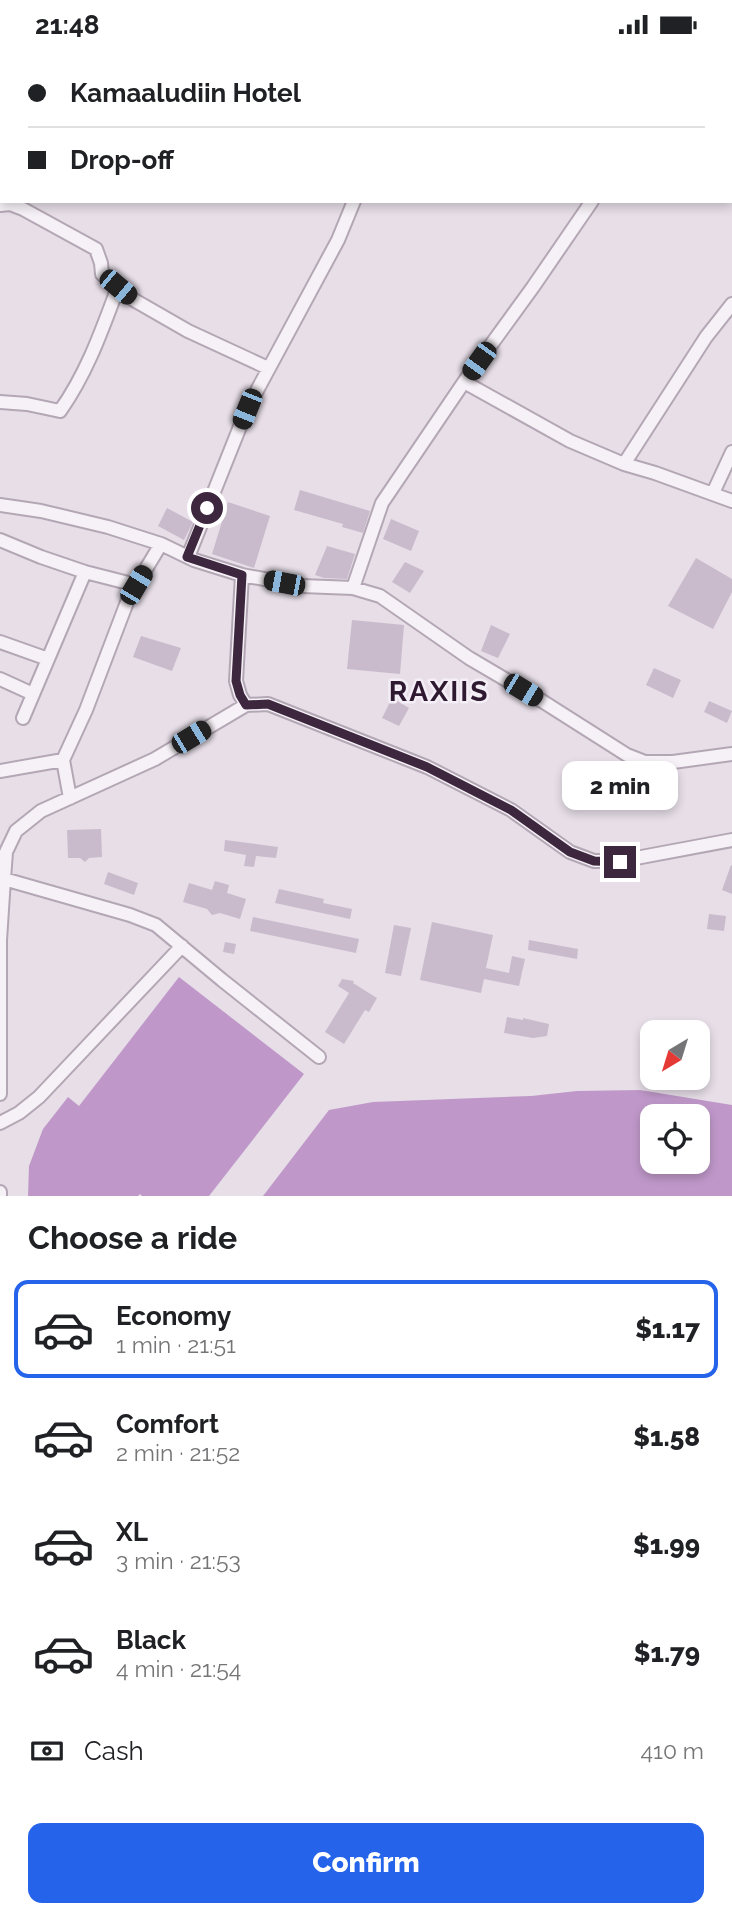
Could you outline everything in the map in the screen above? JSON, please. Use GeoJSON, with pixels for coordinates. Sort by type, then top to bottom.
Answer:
{"type":"FeatureCollection","features":[{"type":"Feature","properties":{"kind":"street"},"geometry":{"type":"LineString","coordinates":[[187,557],[247,409],[338,240],[353,203]]}},
{"type":"Feature","properties":{"kind":"street"},"geometry":{"type":"LineString","coordinates":[[353,588],[382,503],[464,381],[591,203]]}},
{"type":"Feature","properties":{"kind":"street"},"geometry":{"type":"LineString","coordinates":[[0,205],[24,205],[96,249],[102,274],[134,300],[188,331],[268,368]]}},
{"type":"Feature","properties":{"kind":"street"},"geometry":{"type":"LineString","coordinates":[[0,402],[60,411],[88,363],[118,287]]}},
{"type":"Feature","properties":{"kind":"street"},"geometry":{"type":"LineString","coordinates":[[624,464],[706,337],[732,304]]}},
{"type":"Feature","properties":{"kind":"street"},"geometry":{"type":"LineString","coordinates":[[464,381],[570,441],[624,464],[732,501]]}},
{"type":"Feature","properties":{"kind":"street"},"geometry":{"type":"LineString","coordinates":[[713,493],[732,452]]}},
{"type":"Feature","properties":{"kind":"street"},"geometry":{"type":"LineString","coordinates":[[0,505],[41,511],[108,527],[242,575],[302,586],[353,588],[380,596],[469,658],[627,755],[645,762],[673,762],[732,754]]}},
{"type":"Feature","properties":{"kind":"street"},"geometry":{"type":"LineString","coordinates":[[0,540],[85,572],[136,585]]}},
{"type":"Feature","properties":{"kind":"street"},"geometry":{"type":"LineString","coordinates":[[70,798],[63,760],[86,710],[129,597],[161,544]]}},
{"type":"Feature","properties":{"kind":"street"},"geometry":{"type":"LineString","coordinates":[[23,718],[85,572]]}},
{"type":"Feature","properties":{"kind":"street"},"geometry":{"type":"LineString","coordinates":[[242,575],[236,681],[246,705]]}},
{"type":"Feature","properties":{"kind":"street"},"geometry":{"type":"LineString","coordinates":[[0,642],[48,659]]}},
{"type":"Feature","properties":{"kind":"street"},"geometry":{"type":"LineString","coordinates":[[0,679],[33,694]]}},
{"type":"Feature","properties":{"kind":"street"},"geometry":{"type":"LineString","coordinates":[[0,1094],[0,940],[6,852],[16,831],[41,811],[155,759],[246,705],[268,704],[427,767],[511,810],[570,852],[594,861],[620,862],[732,840]]}},
{"type":"Feature","properties":{"kind":"street"},"geometry":{"type":"LineString","coordinates":[[0,771],[63,760]]}},
{"type":"Feature","properties":{"kind":"street"},"geometry":{"type":"LineString","coordinates":[[4,879],[145,920],[163,930],[319,1057]]}},
{"type":"Feature","properties":{"kind":"street"},"geometry":{"type":"LineString","coordinates":[[0,1123],[19,1113],[39,1097],[181,946]]}},
{"type":"Feature","properties":{"kind":"shaded area"},"geometry":{"type":"Polygon","coordinates":[[[179,977],[304,1074],[209,1196],[28,1196],[29,1166],[43,1129],[68,1097],[79,1106],[179,977]]]}},
{"type":"Feature","properties":{"kind":"shaded area"},"geometry":{"type":"Polygon","coordinates":[[[640,1090],[732,1105],[732,1196],[263,1196],[329,1110],[373,1102],[531,1096],[577,1091],[640,1090]]]}},
{"type":"Feature","properties":{"kind":"building"},"geometry":{"type":"Polygon","coordinates":[[[300,490],[370,511],[363,533],[342,527],[343,524],[294,510],[300,490]]]}},
{"type":"Feature","properties":{"kind":"building"},"geometry":{"type":"Polygon","coordinates":[[[228,502],[270,516],[254,568],[212,554],[228,502]]]}},
{"type":"Feature","properties":{"kind":"building"},"geometry":{"type":"Polygon","coordinates":[[[167,508],[193,522],[184,540],[158,526],[167,508]]]}},
{"type":"Feature","properties":{"kind":"building"},"geometry":{"type":"Polygon","coordinates":[[[391,519],[419,531],[411,551],[383,539],[391,519]]]}},
{"type":"Feature","properties":{"kind":"building"},"geometry":{"type":"Polygon","coordinates":[[[327,546],[355,554],[347,579],[315,575],[327,546]]]}},
{"type":"Feature","properties":{"kind":"building"},"geometry":{"type":"Polygon","coordinates":[[[696,558],[732,579],[732,592],[713,629],[668,606],[696,558]]]}},
{"type":"Feature","properties":{"kind":"building"},"geometry":{"type":"Polygon","coordinates":[[[405,562],[424,571],[410,593],[392,582],[405,562]]]}},
{"type":"Feature","properties":{"kind":"building"},"geometry":{"type":"Polygon","coordinates":[[[352,620],[404,625],[400,674],[347,669],[352,620]]]}},
{"type":"Feature","properties":{"kind":"building"},"geometry":{"type":"Polygon","coordinates":[[[491,625],[510,634],[498,658],[481,651],[491,625]]]}},
{"type":"Feature","properties":{"kind":"building"},"geometry":{"type":"Polygon","coordinates":[[[141,636],[181,648],[172,671],[133,657],[141,636]]]}},
{"type":"Feature","properties":{"kind":"building"},"geometry":{"type":"Polygon","coordinates":[[[654,668],[681,680],[673,698],[646,685],[654,668]]]}},
{"type":"Feature","properties":{"kind":"building"},"geometry":{"type":"Polygon","coordinates":[[[392,698],[409,708],[399,726],[382,718],[392,698]]]}},
{"type":"Feature","properties":{"kind":"building"},"geometry":{"type":"Polygon","coordinates":[[[709,701],[732,711],[727,723],[704,712],[709,701]]]}},
{"type":"Feature","properties":{"kind":"building"},"geometry":{"type":"Polygon","coordinates":[[[101,829],[102,857],[89,858],[85,862],[80,858],[68,858],[67,830],[101,829]]]}},
{"type":"Feature","properties":{"kind":"building"},"geometry":{"type":"Polygon","coordinates":[[[225,840],[278,847],[276,858],[256,856],[254,867],[244,866],[246,855],[224,851],[225,840]]]}},
{"type":"Feature","properties":{"kind":"building"},"geometry":{"type":"Polygon","coordinates":[[[732,866],[732,894],[722,890],[732,866]]]}},
{"type":"Feature","properties":{"kind":"building"},"geometry":{"type":"Polygon","coordinates":[[[108,872],[138,883],[134,895],[104,884],[108,872]]]}},
{"type":"Feature","properties":{"kind":"building"},"geometry":{"type":"Polygon","coordinates":[[[215,881],[229,885],[227,893],[246,899],[240,919],[220,913],[212,915],[207,909],[183,902],[189,883],[212,890],[215,881]]]}},
{"type":"Feature","properties":{"kind":"building"},"geometry":{"type":"Polygon","coordinates":[[[279,889],[324,899],[323,903],[352,909],[350,919],[275,903],[279,889]]]}},
{"type":"Feature","properties":{"kind":"building"},"geometry":{"type":"Polygon","coordinates":[[[709,914],[726,916],[724,931],[707,929],[709,914]]]}},
{"type":"Feature","properties":{"kind":"building"},"geometry":{"type":"Polygon","coordinates":[[[253,917],[359,939],[356,953],[250,931],[253,917]]]}},
{"type":"Feature","properties":{"kind":"building"},"geometry":{"type":"Polygon","coordinates":[[[432,922],[493,935],[486,968],[509,973],[512,956],[525,959],[519,986],[484,979],[481,993],[420,980],[432,922]]]}},
{"type":"Feature","properties":{"kind":"building"},"geometry":{"type":"Polygon","coordinates":[[[394,925],[411,928],[401,976],[385,973],[394,925]]]}},
{"type":"Feature","properties":{"kind":"building"},"geometry":{"type":"Polygon","coordinates":[[[529,940],[578,949],[577,959],[528,950],[529,940]]]}},
{"type":"Feature","properties":{"kind":"building"},"geometry":{"type":"Polygon","coordinates":[[[225,942],[236,944],[234,954],[223,952],[225,942]]]}},
{"type":"Feature","properties":{"kind":"building"},"geometry":{"type":"Polygon","coordinates":[[[342,979],[354,981],[353,983],[377,998],[369,1012],[365,1010],[344,1044],[325,1032],[349,993],[338,986],[342,979]]]}},
{"type":"Feature","properties":{"kind":"building"},"geometry":{"type":"Polygon","coordinates":[[[507,1017],[549,1024],[547,1036],[533,1038],[504,1033],[507,1017]]]}},
{"type":"Feature","properties":{"kind":"district","name":"RAXIIS"},"geometry":{"type":"Point","coordinates":[439,691]}},
{"type":"Feature","properties":{"kind":"route"},"geometry":{"type":"LineString","coordinates":[[207,508],[187,557],[242,575],[236,681],[246,705],[268,704],[427,767],[511,810],[570,852],[594,861],[620,862]]}}]}
